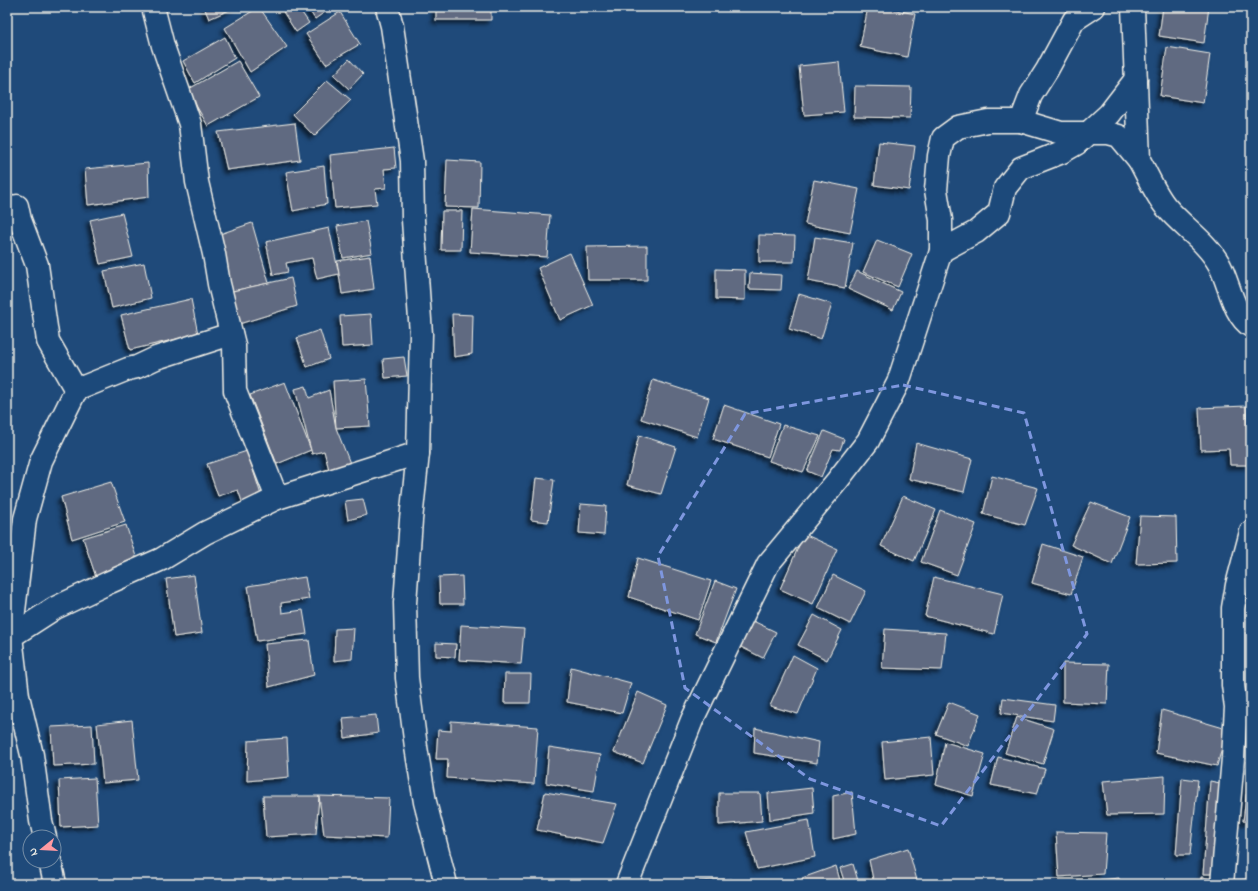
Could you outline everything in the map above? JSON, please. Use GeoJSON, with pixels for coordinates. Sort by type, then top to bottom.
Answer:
{"type":"FeatureCollection","features":[{"type":"Feature","properties":{"kind":"street"},"geometry":{"type":"LineString","coordinates":[[153,7],[163,46],[190,124],[197,182],[234,345],[235,390],[277,498]]}},
{"type":"Feature","properties":{"kind":"street"},"geometry":{"type":"LineString","coordinates":[[387,7],[393,34],[412,161],[421,334],[418,453],[411,520],[406,603],[407,678],[425,802],[444,884]]}},
{"type":"Feature","properties":{"kind":"street"},"geometry":{"type":"LineString","coordinates":[[1021,121],[1031,95],[1047,70],[1074,20],[1094,7]]}},
{"type":"Feature","properties":{"kind":"street"},"geometry":{"type":"LineString","coordinates":[[1133,7],[1140,160]]}},
{"type":"Feature","properties":{"kind":"street"},"geometry":{"type":"LineString","coordinates":[[941,251],[976,232],[999,212],[1005,188],[1021,168],[1062,152],[1076,144],[1089,133],[1109,114],[1136,79]]}},
{"type":"Feature","properties":{"kind":"street"},"geometry":{"type":"LineString","coordinates":[[626,884],[692,720],[768,564],[868,441],[898,383],[941,251],[941,220],[936,190],[938,156],[943,138],[958,127],[988,121],[1021,121],[1061,133],[1108,133],[1119,136],[1140,160],[1149,180],[1166,207],[1209,250],[1219,264],[1238,311],[1251,326]]}},
{"type":"Feature","properties":{"kind":"street"},"geometry":{"type":"LineString","coordinates":[[7,209],[17,206],[20,220],[37,266],[48,340],[76,390]]}},
{"type":"Feature","properties":{"kind":"street"},"geometry":{"type":"LineString","coordinates":[[44,829],[32,755],[18,696],[9,638],[25,519],[41,461],[76,390],[128,369],[137,367],[156,358],[231,334]]}},
{"type":"Feature","properties":{"kind":"street"},"geometry":{"type":"LineString","coordinates":[[9,638],[54,608],[162,559],[205,533],[277,498],[418,453]]}},
{"type":"Feature","properties":{"kind":"street"},"geometry":{"type":"LineString","coordinates":[[1222,884],[1236,707],[1233,685],[1233,608],[1237,585],[1251,532]]}},
{"type":"Feature","properties":{"kind":"street"},"geometry":{"type":"LineString","coordinates":[[1233,644],[1251,629]]}},
{"type":"Feature","properties":{"kind":"street"},"geometry":{"type":"LineString","coordinates":[[52,869],[55,884]]}},
{"type":"Feature","properties":{"kind":"highlighted area"},"geometry":{"type":"Polygon","coordinates":[[[903,385],[1024,413],[1087,634],[941,826],[810,779],[685,688],[658,556],[745,414],[903,385]]]}},
{"type":"Feature","properties":{"kind":"building"},"geometry":{"type":"Polygon","coordinates":[[[204,7],[236,7],[209,19],[204,7]]]}},
{"type":"Feature","properties":{"kind":"building"},"geometry":{"type":"Polygon","coordinates":[[[259,7],[287,47],[250,72],[225,28],[259,7]]]}},
{"type":"Feature","properties":{"kind":"building"},"geometry":{"type":"Polygon","coordinates":[[[280,7],[298,7],[309,23],[296,32],[280,7]]]}},
{"type":"Feature","properties":{"kind":"building"},"geometry":{"type":"Polygon","coordinates":[[[307,7],[332,7],[315,19],[307,7]]]}},
{"type":"Feature","properties":{"kind":"building"},"geometry":{"type":"Polygon","coordinates":[[[436,7],[491,7],[491,20],[436,20],[436,7]]]}},
{"type":"Feature","properties":{"kind":"building"},"geometry":{"type":"Polygon","coordinates":[[[868,7],[882,7],[915,14],[907,57],[860,47],[868,7]]]}},
{"type":"Feature","properties":{"kind":"building"},"geometry":{"type":"Polygon","coordinates":[[[1163,7],[1209,7],[1204,43],[1159,36],[1163,7]]]}},
{"type":"Feature","properties":{"kind":"building"},"geometry":{"type":"Polygon","coordinates":[[[340,12],[360,44],[326,64],[306,34],[340,12]]]}},
{"type":"Feature","properties":{"kind":"building"},"geometry":{"type":"Polygon","coordinates":[[[225,37],[235,58],[195,83],[183,61],[225,37]]]}},
{"type":"Feature","properties":{"kind":"building"},"geometry":{"type":"Polygon","coordinates":[[[1167,47],[1210,54],[1203,103],[1160,96],[1167,47]]]}},
{"type":"Feature","properties":{"kind":"building"},"geometry":{"type":"Polygon","coordinates":[[[349,59],[363,74],[349,89],[334,75],[349,59]]]}},
{"type":"Feature","properties":{"kind":"building"},"geometry":{"type":"Polygon","coordinates":[[[238,61],[259,97],[208,126],[187,90],[238,61]]]}},
{"type":"Feature","properties":{"kind":"building"},"geometry":{"type":"Polygon","coordinates":[[[839,62],[844,112],[804,115],[799,66],[839,62]]]}},
{"type":"Feature","properties":{"kind":"building"},"geometry":{"type":"Polygon","coordinates":[[[327,80],[351,100],[314,136],[293,114],[327,80]]]}},
{"type":"Feature","properties":{"kind":"building"},"geometry":{"type":"Polygon","coordinates":[[[855,86],[911,87],[910,118],[854,117],[855,86]]]}},
{"type":"Feature","properties":{"kind":"building"},"geometry":{"type":"Polygon","coordinates":[[[295,123],[300,160],[227,170],[218,132],[295,123]]]}},
{"type":"Feature","properties":{"kind":"building"},"geometry":{"type":"Polygon","coordinates":[[[879,142],[915,146],[909,190],[874,185],[879,142]]]}},
{"type":"Feature","properties":{"kind":"building"},"geometry":{"type":"Polygon","coordinates":[[[394,148],[396,168],[384,169],[386,188],[375,189],[377,204],[335,208],[330,155],[394,148]]]}},
{"type":"Feature","properties":{"kind":"building"},"geometry":{"type":"Polygon","coordinates":[[[447,160],[480,162],[479,208],[445,207],[447,160]]]}},
{"type":"Feature","properties":{"kind":"building"},"geometry":{"type":"Polygon","coordinates":[[[148,163],[149,197],[88,205],[85,169],[148,163]]]}},
{"type":"Feature","properties":{"kind":"building"},"geometry":{"type":"Polygon","coordinates":[[[324,166],[327,204],[293,211],[286,172],[324,166]]]}},
{"type":"Feature","properties":{"kind":"building"},"geometry":{"type":"Polygon","coordinates":[[[814,180],[859,189],[850,233],[805,224],[814,180]]]}},
{"type":"Feature","properties":{"kind":"building"},"geometry":{"type":"Polygon","coordinates":[[[473,209],[550,215],[547,257],[470,252],[473,209]]]}},
{"type":"Feature","properties":{"kind":"building"},"geometry":{"type":"Polygon","coordinates":[[[442,211],[462,211],[461,250],[441,250],[442,211]]]}},
{"type":"Feature","properties":{"kind":"building"},"geometry":{"type":"Polygon","coordinates":[[[122,213],[133,257],[100,264],[90,220],[122,213]]]}},
{"type":"Feature","properties":{"kind":"building"},"geometry":{"type":"Polygon","coordinates":[[[366,221],[372,253],[343,258],[337,226],[366,221]]]}},
{"type":"Feature","properties":{"kind":"building"},"geometry":{"type":"Polygon","coordinates":[[[252,223],[269,283],[228,292],[217,235],[252,223]]]}},
{"type":"Feature","properties":{"kind":"building"},"geometry":{"type":"Polygon","coordinates":[[[329,228],[339,274],[317,279],[312,258],[286,263],[288,272],[273,275],[266,242],[329,228]]]}},
{"type":"Feature","properties":{"kind":"building"},"geometry":{"type":"Polygon","coordinates":[[[759,235],[795,236],[794,262],[759,262],[759,235]]]}},
{"type":"Feature","properties":{"kind":"building"},"geometry":{"type":"Polygon","coordinates":[[[815,237],[853,243],[845,288],[808,281],[815,237]]]}},
{"type":"Feature","properties":{"kind":"building"},"geometry":{"type":"Polygon","coordinates":[[[877,240],[912,254],[898,287],[863,272],[877,240]]]}},
{"type":"Feature","properties":{"kind":"building"},"geometry":{"type":"Polygon","coordinates":[[[647,246],[647,280],[588,280],[587,247],[647,246]]]}},
{"type":"Feature","properties":{"kind":"building"},"geometry":{"type":"Polygon","coordinates":[[[570,253],[593,305],[560,320],[538,268],[570,253]]]}},
{"type":"Feature","properties":{"kind":"building"},"geometry":{"type":"Polygon","coordinates":[[[370,256],[374,289],[342,294],[337,261],[370,256]]]}},
{"type":"Feature","properties":{"kind":"building"},"geometry":{"type":"Polygon","coordinates":[[[144,263],[151,298],[112,308],[104,271],[144,263]]]}},
{"type":"Feature","properties":{"kind":"building"},"geometry":{"type":"Polygon","coordinates":[[[716,269],[745,270],[745,300],[716,299],[716,269]]]}},
{"type":"Feature","properties":{"kind":"building"},"geometry":{"type":"Polygon","coordinates":[[[857,271],[901,292],[893,310],[848,289],[857,271]]]}},
{"type":"Feature","properties":{"kind":"building"},"geometry":{"type":"Polygon","coordinates":[[[750,273],[782,275],[781,290],[749,289],[750,273]]]}},
{"type":"Feature","properties":{"kind":"building"},"geometry":{"type":"Polygon","coordinates":[[[291,278],[297,306],[239,324],[228,292],[291,278]]]}},
{"type":"Feature","properties":{"kind":"building"},"geometry":{"type":"Polygon","coordinates":[[[799,294],[832,304],[821,339],[789,329],[799,294]]]}},
{"type":"Feature","properties":{"kind":"building"},"geometry":{"type":"Polygon","coordinates":[[[191,299],[198,334],[130,350],[121,315],[191,299]]]}},
{"type":"Feature","properties":{"kind":"building"},"geometry":{"type":"Polygon","coordinates":[[[371,314],[373,345],[342,347],[340,316],[371,314]]]}},
{"type":"Feature","properties":{"kind":"building"},"geometry":{"type":"Polygon","coordinates":[[[452,314],[473,315],[472,354],[454,357],[452,314]]]}},
{"type":"Feature","properties":{"kind":"building"},"geometry":{"type":"Polygon","coordinates":[[[320,330],[329,359],[307,367],[297,338],[320,330]]]}},
{"type":"Feature","properties":{"kind":"building"},"geometry":{"type":"Polygon","coordinates":[[[404,357],[407,376],[385,378],[383,359],[404,357]]]}},
{"type":"Feature","properties":{"kind":"building"},"geometry":{"type":"Polygon","coordinates":[[[366,379],[370,426],[336,428],[333,381],[366,379]]]}},
{"type":"Feature","properties":{"kind":"building"},"geometry":{"type":"Polygon","coordinates":[[[653,380],[709,398],[697,437],[641,419],[653,380]]]}},
{"type":"Feature","properties":{"kind":"building"},"geometry":{"type":"Polygon","coordinates":[[[285,382],[311,450],[277,464],[250,395],[285,382]]]}},
{"type":"Feature","properties":{"kind":"building"},"geometry":{"type":"Polygon","coordinates":[[[306,386],[309,398],[329,390],[336,428],[353,471],[331,477],[324,451],[312,454],[295,389],[306,386]]]}},
{"type":"Feature","properties":{"kind":"building"},"geometry":{"type":"Polygon","coordinates":[[[724,405],[779,424],[768,457],[713,439],[724,405]]]}},
{"type":"Feature","properties":{"kind":"building"},"geometry":{"type":"Polygon","coordinates":[[[1246,406],[1249,465],[1230,465],[1229,449],[1201,450],[1199,408],[1246,406]]]}},
{"type":"Feature","properties":{"kind":"building"},"geometry":{"type":"Polygon","coordinates":[[[783,425],[820,436],[803,472],[769,461],[783,425]]]}},
{"type":"Feature","properties":{"kind":"building"},"geometry":{"type":"Polygon","coordinates":[[[824,431],[844,439],[840,450],[833,449],[821,477],[807,471],[824,431]]]}},
{"type":"Feature","properties":{"kind":"building"},"geometry":{"type":"Polygon","coordinates":[[[639,435],[676,447],[661,494],[627,485],[639,435]]]}},
{"type":"Feature","properties":{"kind":"building"},"geometry":{"type":"Polygon","coordinates":[[[916,443],[972,459],[964,492],[909,479],[916,443]]]}},
{"type":"Feature","properties":{"kind":"building"},"geometry":{"type":"Polygon","coordinates":[[[247,451],[263,501],[244,507],[238,490],[218,496],[207,464],[247,451]]]}},
{"type":"Feature","properties":{"kind":"building"},"geometry":{"type":"Polygon","coordinates":[[[992,476],[1038,488],[1025,525],[983,514],[992,476]]]}},
{"type":"Feature","properties":{"kind":"building"},"geometry":{"type":"Polygon","coordinates":[[[536,478],[554,480],[548,522],[531,520],[536,478]]]}},
{"type":"Feature","properties":{"kind":"building"},"geometry":{"type":"Polygon","coordinates":[[[111,482],[125,522],[72,539],[61,497],[111,482]]]}},
{"type":"Feature","properties":{"kind":"building"},"geometry":{"type":"Polygon","coordinates":[[[903,496],[936,510],[914,561],[881,546],[903,496]]]}},
{"type":"Feature","properties":{"kind":"building"},"geometry":{"type":"Polygon","coordinates":[[[363,499],[367,515],[348,520],[345,501],[363,499]]]}},
{"type":"Feature","properties":{"kind":"building"},"geometry":{"type":"Polygon","coordinates":[[[1091,502],[1130,517],[1112,564],[1071,545],[1091,502]]]}},
{"type":"Feature","properties":{"kind":"building"},"geometry":{"type":"Polygon","coordinates":[[[581,504],[606,506],[604,535],[579,533],[581,504]]]}},
{"type":"Feature","properties":{"kind":"building"},"geometry":{"type":"Polygon","coordinates":[[[940,510],[976,524],[957,575],[921,562],[940,510]]]}},
{"type":"Feature","properties":{"kind":"building"},"geometry":{"type":"Polygon","coordinates":[[[1140,516],[1176,517],[1177,563],[1136,564],[1140,516]]]}},
{"type":"Feature","properties":{"kind":"building"},"geometry":{"type":"Polygon","coordinates":[[[126,525],[138,563],[96,577],[83,538],[126,525]]]}},
{"type":"Feature","properties":{"kind":"building"},"geometry":{"type":"Polygon","coordinates":[[[804,534],[837,549],[813,604],[780,589],[804,534]]]}},
{"type":"Feature","properties":{"kind":"building"},"geometry":{"type":"Polygon","coordinates":[[[1043,544],[1083,557],[1071,594],[1032,583],[1043,544]]]}},
{"type":"Feature","properties":{"kind":"building"},"geometry":{"type":"Polygon","coordinates":[[[638,558],[711,581],[698,620],[629,597],[638,558]]]}},
{"type":"Feature","properties":{"kind":"building"},"geometry":{"type":"Polygon","coordinates":[[[194,575],[202,633],[174,637],[166,579],[194,575]]]}},
{"type":"Feature","properties":{"kind":"building"},"geometry":{"type":"Polygon","coordinates":[[[833,575],[866,591],[850,624],[818,608],[833,575]]]}},
{"type":"Feature","properties":{"kind":"building"},"geometry":{"type":"Polygon","coordinates":[[[462,576],[463,604],[440,604],[439,577],[462,576]]]}},
{"type":"Feature","properties":{"kind":"building"},"geometry":{"type":"Polygon","coordinates":[[[305,577],[309,599],[281,603],[282,613],[303,610],[307,634],[257,641],[248,586],[305,577]]]}},
{"type":"Feature","properties":{"kind":"building"},"geometry":{"type":"Polygon","coordinates":[[[934,577],[1003,594],[994,634],[925,616],[934,577]]]}},
{"type":"Feature","properties":{"kind":"building"},"geometry":{"type":"Polygon","coordinates":[[[715,581],[736,589],[716,642],[695,634],[715,581]]]}},
{"type":"Feature","properties":{"kind":"building"},"geometry":{"type":"Polygon","coordinates":[[[814,615],[842,630],[827,660],[798,645],[814,615]]]}},
{"type":"Feature","properties":{"kind":"building"},"geometry":{"type":"Polygon","coordinates":[[[751,620],[776,632],[763,658],[739,646],[751,620]]]}},
{"type":"Feature","properties":{"kind":"building"},"geometry":{"type":"Polygon","coordinates":[[[461,625],[524,629],[521,664],[459,660],[461,625]]]}},
{"type":"Feature","properties":{"kind":"building"},"geometry":{"type":"Polygon","coordinates":[[[354,628],[352,659],[334,661],[335,629],[354,628]]]}},
{"type":"Feature","properties":{"kind":"building"},"geometry":{"type":"Polygon","coordinates":[[[885,629],[946,633],[942,670],[882,668],[885,629]]]}},
{"type":"Feature","properties":{"kind":"building"},"geometry":{"type":"Polygon","coordinates":[[[309,640],[314,675],[269,687],[265,644],[309,640]]]}},
{"type":"Feature","properties":{"kind":"building"},"geometry":{"type":"Polygon","coordinates":[[[436,643],[456,644],[455,657],[436,656],[436,643]]]}},
{"type":"Feature","properties":{"kind":"building"},"geometry":{"type":"Polygon","coordinates":[[[793,655],[817,668],[798,714],[770,706],[793,655]]]}},
{"type":"Feature","properties":{"kind":"building"},"geometry":{"type":"Polygon","coordinates":[[[1063,663],[1109,664],[1107,704],[1063,702],[1063,663]]]}},
{"type":"Feature","properties":{"kind":"building"},"geometry":{"type":"Polygon","coordinates":[[[571,667],[631,683],[622,713],[567,702],[571,667]]]}},
{"type":"Feature","properties":{"kind":"building"},"geometry":{"type":"Polygon","coordinates":[[[505,674],[531,674],[530,703],[504,703],[505,674]]]}},
{"type":"Feature","properties":{"kind":"building"},"geometry":{"type":"Polygon","coordinates":[[[638,692],[667,705],[643,763],[614,752],[638,692]]]}},
{"type":"Feature","properties":{"kind":"building"},"geometry":{"type":"Polygon","coordinates":[[[1003,698],[1055,705],[1053,721],[1001,713],[1003,698]]]}},
{"type":"Feature","properties":{"kind":"building"},"geometry":{"type":"Polygon","coordinates":[[[949,702],[980,714],[968,746],[936,734],[949,702]]]}},
{"type":"Feature","properties":{"kind":"building"},"geometry":{"type":"Polygon","coordinates":[[[1162,710],[1227,729],[1217,766],[1156,753],[1162,710]]]}},
{"type":"Feature","properties":{"kind":"building"},"geometry":{"type":"Polygon","coordinates":[[[376,715],[378,733],[345,738],[343,718],[376,715]]]}},
{"type":"Feature","properties":{"kind":"building"},"geometry":{"type":"Polygon","coordinates":[[[1017,717],[1054,729],[1043,764],[1005,753],[1017,717]]]}},
{"type":"Feature","properties":{"kind":"building"},"geometry":{"type":"Polygon","coordinates":[[[132,720],[138,780],[103,783],[97,724],[132,720]]]}},
{"type":"Feature","properties":{"kind":"building"},"geometry":{"type":"Polygon","coordinates":[[[451,721],[538,727],[534,784],[447,778],[448,759],[436,759],[438,730],[451,731],[451,721]]]}},
{"type":"Feature","properties":{"kind":"building"},"geometry":{"type":"Polygon","coordinates":[[[92,725],[94,764],[53,766],[51,727],[92,725]]]}},
{"type":"Feature","properties":{"kind":"building"},"geometry":{"type":"Polygon","coordinates":[[[755,728],[819,742],[817,763],[754,753],[755,728]]]}},
{"type":"Feature","properties":{"kind":"building"},"geometry":{"type":"Polygon","coordinates":[[[931,737],[934,775],[885,780],[882,742],[931,737]]]}},
{"type":"Feature","properties":{"kind":"building"},"geometry":{"type":"Polygon","coordinates":[[[287,738],[289,777],[247,781],[248,741],[287,738]]]}},
{"type":"Feature","properties":{"kind":"building"},"geometry":{"type":"Polygon","coordinates":[[[945,742],[985,754],[973,796],[936,785],[945,742]]]}},
{"type":"Feature","properties":{"kind":"building"},"geometry":{"type":"Polygon","coordinates":[[[549,747],[600,755],[594,791],[546,783],[549,747]]]}},
{"type":"Feature","properties":{"kind":"building"},"geometry":{"type":"Polygon","coordinates":[[[998,757],[1045,769],[1037,794],[991,785],[998,757]]]}},
{"type":"Feature","properties":{"kind":"building"},"geometry":{"type":"Polygon","coordinates":[[[1249,774],[1251,774],[1251,822],[1243,821],[1249,774]]]}},
{"type":"Feature","properties":{"kind":"building"},"geometry":{"type":"Polygon","coordinates":[[[1165,776],[1164,814],[1107,815],[1103,781],[1165,776]]]}},
{"type":"Feature","properties":{"kind":"building"},"geometry":{"type":"Polygon","coordinates":[[[95,778],[98,825],[61,827],[59,780],[95,778]]]}},
{"type":"Feature","properties":{"kind":"building"},"geometry":{"type":"Polygon","coordinates":[[[1182,778],[1198,780],[1190,855],[1176,855],[1182,778]]]}},
{"type":"Feature","properties":{"kind":"building"},"geometry":{"type":"Polygon","coordinates":[[[1210,781],[1225,784],[1217,874],[1203,874],[1210,781]]]}},
{"type":"Feature","properties":{"kind":"building"},"geometry":{"type":"Polygon","coordinates":[[[812,788],[814,813],[770,820],[768,793],[812,788]]]}},
{"type":"Feature","properties":{"kind":"building"},"geometry":{"type":"Polygon","coordinates":[[[545,792],[617,804],[603,843],[537,830],[545,792]]]}},
{"type":"Feature","properties":{"kind":"building"},"geometry":{"type":"Polygon","coordinates":[[[852,792],[856,834],[833,839],[833,796],[852,792]]]}},
{"type":"Feature","properties":{"kind":"building"},"geometry":{"type":"Polygon","coordinates":[[[719,793],[760,793],[762,821],[719,825],[719,793]]]}},
{"type":"Feature","properties":{"kind":"building"},"geometry":{"type":"Polygon","coordinates":[[[263,796],[319,796],[316,834],[266,837],[263,796]]]}},
{"type":"Feature","properties":{"kind":"building"},"geometry":{"type":"Polygon","coordinates":[[[319,796],[389,798],[387,838],[324,835],[319,796]]]}},
{"type":"Feature","properties":{"kind":"building"},"geometry":{"type":"Polygon","coordinates":[[[809,820],[815,857],[757,869],[746,832],[809,820]]]}},
{"type":"Feature","properties":{"kind":"building"},"geometry":{"type":"Polygon","coordinates":[[[1056,832],[1106,833],[1103,874],[1059,877],[1056,832]]]}},
{"type":"Feature","properties":{"kind":"building"},"geometry":{"type":"Polygon","coordinates":[[[908,848],[918,884],[874,884],[869,860],[908,848]]]}},
{"type":"Feature","properties":{"kind":"building"},"geometry":{"type":"Polygon","coordinates":[[[853,864],[859,884],[845,884],[840,868],[853,864]]]}},
{"type":"Feature","properties":{"kind":"building"},"geometry":{"type":"Polygon","coordinates":[[[836,866],[841,884],[804,884],[802,878],[836,866]]]}},
{"type":"Feature","properties":{"kind":"building"},"geometry":{"type":"Polygon","coordinates":[[[1249,875],[1251,875],[1251,884],[1233,884],[1233,880],[1250,879],[1249,875]]]}},
{"type":"Feature","properties":{"kind":"building"},"geometry":{"type":"Polygon","coordinates":[[[1201,877],[1216,879],[1215,884],[1201,884],[1201,877]]]}},
{"type":"Feature","properties":{"kind":"building"},"geometry":{"type":"Polygon","coordinates":[[[1119,878],[1120,884],[1101,884],[1100,880],[1119,878]]]}},
{"type":"Feature","properties":{"kind":"building"},"geometry":{"type":"Polygon","coordinates":[[[732,879],[732,884],[699,884],[699,881],[732,879]]]}}]}
